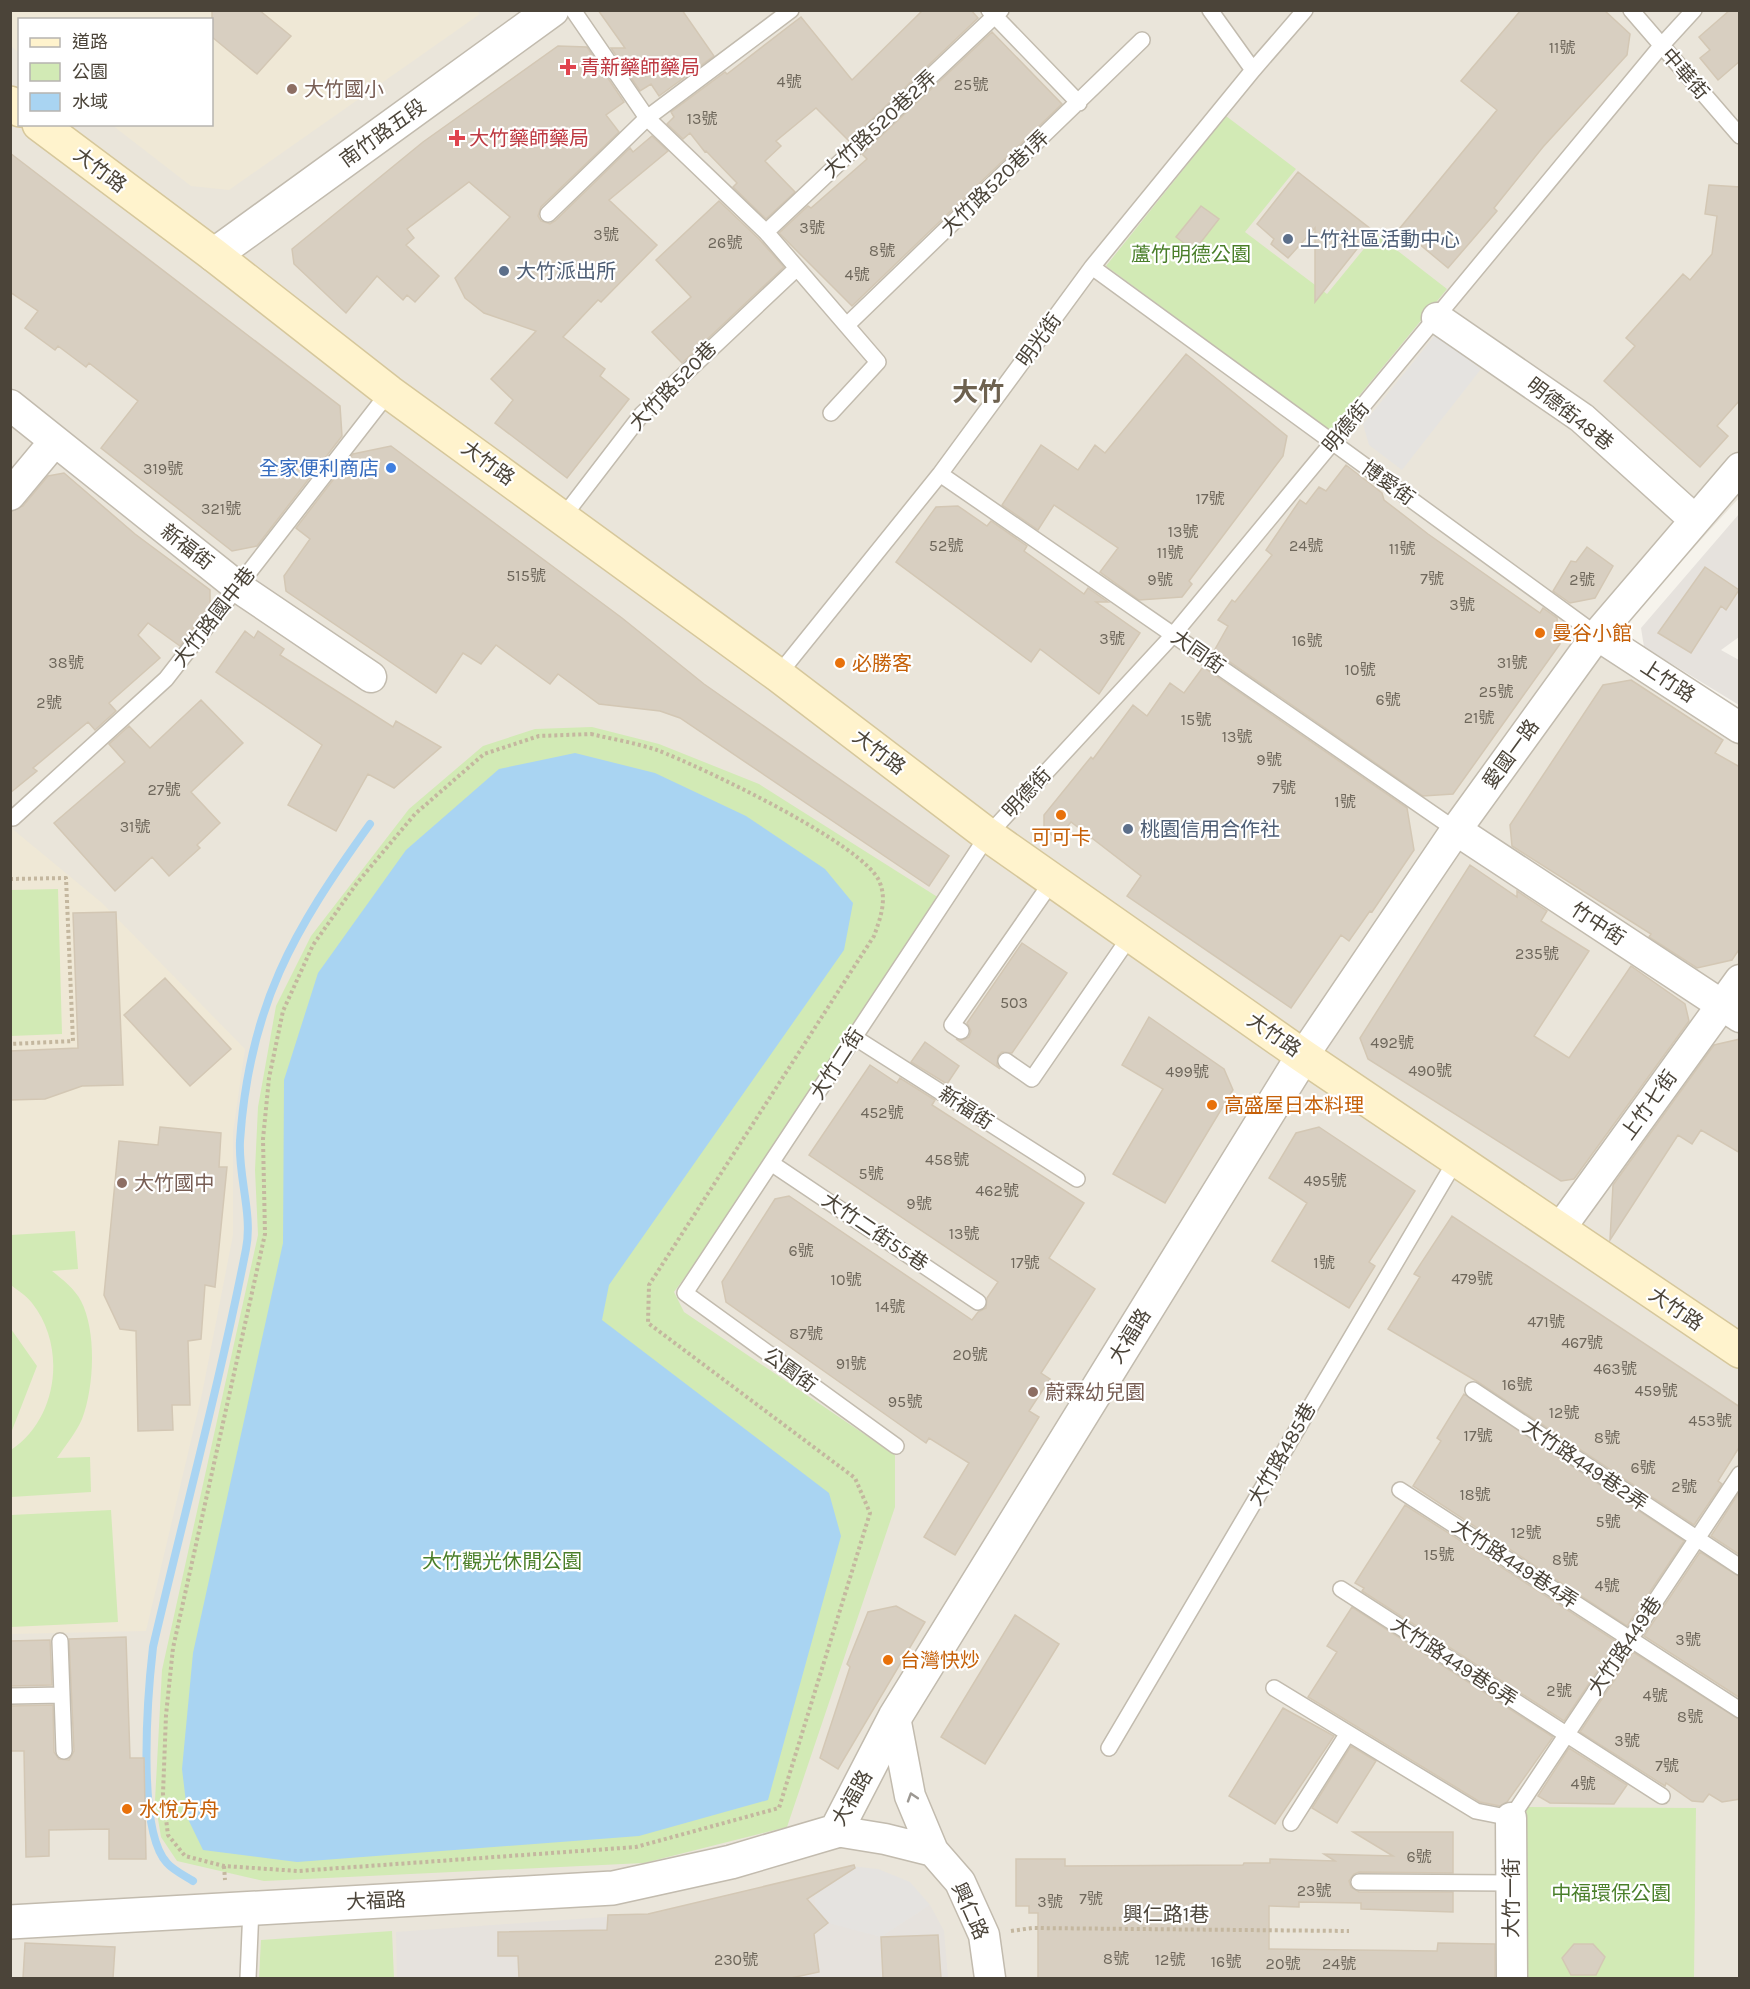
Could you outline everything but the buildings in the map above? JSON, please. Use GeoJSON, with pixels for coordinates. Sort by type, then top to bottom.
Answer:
{"type":"FeatureCollection","features":[{"type":"Feature","properties":{"kind":"main road","name":"大竹路"},"geometry":{"type":"LineString","coordinates":[[42,126],[214,255],[389,392],[778,675],[988,835],[1303,1056],[1740,1351]]}},
{"type":"Feature","properties":{"kind":"street","name":"南竹路五段"},"geometry":{"type":"LineString","coordinates":[[214,255],[552,10]]}},
{"type":"Feature","properties":{"kind":"street","name":"明德街48巷"},"geometry":{"type":"LineString","coordinates":[[1437,318],[1582,418],[1695,520]]}},
{"type":"Feature","properties":{"kind":"street","name":"新福街"},"geometry":{"type":"LineString","coordinates":[[10,405],[238,587],[371,677]]}},
{"type":"Feature","properties":{"kind":"street"},"geometry":{"type":"LineString","coordinates":[[10,495],[54,442]]}},
{"type":"Feature","properties":{"kind":"street","name":"愛國一路"},"geometry":{"type":"LineString","coordinates":[[1303,1056],[1456,830],[1597,635],[1740,468]]}},
{"type":"Feature","properties":{"kind":"street","name":"上竹路"},"geometry":{"type":"LineString","coordinates":[[1597,635],[1740,728]]}},
{"type":"Feature","properties":{"kind":"street","name":"竹中街"},"geometry":{"type":"LineString","coordinates":[[1456,830],[1730,1011]]}},
{"type":"Feature","properties":{"kind":"street","name":"上竹七街"},"geometry":{"type":"LineString","coordinates":[[1559,1230],[1730,1011],[1740,980]]}},
{"type":"Feature","properties":{"kind":"street","name":"大福路"},"geometry":{"type":"LineString","coordinates":[[10,1922],[613,1888],[730,1862],[836,1831],[895,1717],[1303,1056]]}},
{"type":"Feature","properties":{"kind":"street","name":"興仁路"},"geometry":{"type":"LineString","coordinates":[[895,1717],[910,1796],[933,1851],[960,1882],[984,1935],[990,1978]]}},
{"type":"Feature","properties":{"kind":"street","name":"大竹一街"},"geometry":{"type":"LineString","coordinates":[[1511,1818],[1512,1978]]}},
{"type":"Feature","properties":{"kind":"street"},"geometry":{"type":"LineString","coordinates":[[836,1831],[885,1839],[933,1851]]}},
{"type":"Feature","properties":{"kind":"lane"},"geometry":{"type":"LineString","coordinates":[[573,10],[647,118],[766,232],[878,362],[831,413]]}},
{"type":"Feature","properties":{"kind":"lane"},"geometry":{"type":"LineString","coordinates":[[548,214],[647,118],[791,10]]}},
{"type":"Feature","properties":{"kind":"lane"},"geometry":{"type":"LineString","coordinates":[[1210,10],[1253,70]]}},
{"type":"Feature","properties":{"kind":"lane","name":"明光街"},"geometry":{"type":"LineString","coordinates":[[778,675],[940,474],[1092,267],[1305,10]]}},
{"type":"Feature","properties":{"kind":"lane","name":"中華街"},"geometry":{"type":"LineString","coordinates":[[1631,10],[1740,136]]}},
{"type":"Feature","properties":{"kind":"lane","name":"明德街"},"geometry":{"type":"LineString","coordinates":[[988,835],[1173,635],[1661,46],[1694,10]]}},
{"type":"Feature","properties":{"kind":"lane","name":"大竹路520巷2弄"},"geometry":{"type":"LineString","coordinates":[[766,232],[995,12],[1079,103]]}},
{"type":"Feature","properties":{"kind":"lane","name":"大竹路520巷1弄"},"geometry":{"type":"LineString","coordinates":[[847,325],[1142,40]]}},
{"type":"Feature","properties":{"kind":"lane","name":"博愛街"},"geometry":{"type":"LineString","coordinates":[[1092,267],[1597,635]]}},
{"type":"Feature","properties":{"kind":"lane","name":"大竹路520巷"},"geometry":{"type":"LineString","coordinates":[[563,517],[642,414],[797,268]]}},
{"type":"Feature","properties":{"kind":"lane","name":"大竹路國中巷"},"geometry":{"type":"LineString","coordinates":[[13,818],[166,679],[389,392]]}},
{"type":"Feature","properties":{"kind":"lane","name":"大同街"},"geometry":{"type":"LineString","coordinates":[[940,474],[1456,830]]}},
{"type":"Feature","properties":{"kind":"lane","name":"大竹二街"},"geometry":{"type":"LineString","coordinates":[[685,1293],[988,835]]}},
{"type":"Feature","properties":{"kind":"lane"},"geometry":{"type":"LineString","coordinates":[[961,1031],[952,1025],[1053,880]]}},
{"type":"Feature","properties":{"kind":"lane"},"geometry":{"type":"LineString","coordinates":[[1006,1061],[1032,1079],[1131,935]]}},
{"type":"Feature","properties":{"kind":"lane","name":"新福街"},"geometry":{"type":"LineString","coordinates":[[854,1037],[1077,1179]]}},
{"type":"Feature","properties":{"kind":"lane","name":"大竹路485巷"},"geometry":{"type":"LineString","coordinates":[[1109,1748],[1456,1160]]}},
{"type":"Feature","properties":{"kind":"lane","name":"大竹二街55巷"},"geometry":{"type":"LineString","coordinates":[[771,1163],[978,1302]]}},
{"type":"Feature","properties":{"kind":"lane","name":"公園街"},"geometry":{"type":"LineString","coordinates":[[685,1293],[896,1446]]}},
{"type":"Feature","properties":{"kind":"lane","name":"大竹路449巷2弄"},"geometry":{"type":"LineString","coordinates":[[1473,1390],[1696,1540],[1740,1567]]}},
{"type":"Feature","properties":{"kind":"lane","name":"大竹路449巷"},"geometry":{"type":"LineString","coordinates":[[1511,1818],[1740,1474]]}},
{"type":"Feature","properties":{"kind":"lane","name":"大竹路449巷4弄"},"geometry":{"type":"LineString","coordinates":[[1400,1490],[1740,1710]]}},
{"type":"Feature","properties":{"kind":"lane","name":"大竹路449巷6弄"},"geometry":{"type":"LineString","coordinates":[[1341,1589],[1662,1797]]}},
{"type":"Feature","properties":{"kind":"lane"},"geometry":{"type":"LineString","coordinates":[[60,1641],[64,1751]]}},
{"type":"Feature","properties":{"kind":"lane"},"geometry":{"type":"LineString","coordinates":[[1274,1688],[1476,1811],[1511,1818]]}},
{"type":"Feature","properties":{"kind":"lane"},"geometry":{"type":"LineString","coordinates":[[10,1696],[62,1695]]}},
{"type":"Feature","properties":{"kind":"lane"},"geometry":{"type":"LineString","coordinates":[[1291,1823],[1348,1733]]}},
{"type":"Feature","properties":{"kind":"lane"},"geometry":{"type":"LineString","coordinates":[[1359,1882],[1511,1883]]}},
{"type":"Feature","properties":{"kind":"lane"},"geometry":{"type":"LineString","coordinates":[[248,1978],[251,1908]]}},
{"type":"Feature","properties":{"kind":"path"},"geometry":{"type":"LineString","coordinates":[[591,734],[656,750],[755,794],[857,856],[880,882],[884,908],[874,936],[649,1285],[648,1323],[855,1478],[870,1513],[779,1808],[636,1847],[298,1870],[224,1866],[184,1856],[168,1835],[163,1794],[166,1714],[173,1648],[265,1234],[263,1139],[269,1078],[283,1011],[313,945],[357,883],[415,814],[484,754],[539,736],[591,734]]}},
{"type":"Feature","properties":{"kind":"path"},"geometry":{"type":"LineString","coordinates":[[10,879],[66,878],[73,1041],[10,1044]]}},
{"type":"Feature","properties":{"kind":"path","name":"興仁路1巷"},"geometry":{"type":"LineString","coordinates":[[984,1935],[1032,1928],[1349,1930]]}},
{"type":"Feature","properties":{"kind":"shaded area","name":"大竹國小"},"geometry":{"type":"Polygon","coordinates":[[[476,10],[480,14],[229,190],[191,186],[113,126],[213,126],[213,18],[18,18],[18,52],[11,46],[10,11],[476,10]]]}},
{"type":"Feature","properties":{"kind":"shaded area"},"geometry":{"type":"Polygon","coordinates":[[[11,11],[1739,11],[1739,498],[1614,635],[1739,711],[1739,1978],[11,1978],[11,11]]]}},
{"type":"Feature","properties":{"kind":"shaded area"},"geometry":{"type":"Polygon","coordinates":[[[1436,334],[1481,369],[1402,470],[1369,445],[1363,424],[1436,334]]]}},
{"type":"Feature","properties":{"kind":"shaded area"},"geometry":{"type":"Polygon","coordinates":[[[1739,514],[1739,637],[1721,650],[1739,660],[1739,705],[1644,647],[1641,628],[1739,514]]]}},
{"type":"Feature","properties":{"kind":"shaded area","name":"大竹國中"},"geometry":{"type":"Polygon","coordinates":[[[10,827],[102,903],[245,1049],[233,1132],[233,1235],[202,1394],[146,1631],[11,1634],[10,827]]]}},
{"type":"Feature","properties":{"kind":"shaded area"},"geometry":{"type":"Polygon","coordinates":[[[849,1866],[878,1869],[910,1882],[930,1905],[881,1937],[828,1923],[815,1909],[815,1894],[825,1887],[821,1873],[849,1866]]]}},
{"type":"Feature","properties":{"kind":"shaded area"},"geometry":{"type":"Polygon","coordinates":[[[821,1873],[881,1937],[930,1905],[944,1931],[948,1978],[397,1978],[396,1932],[648,1914],[821,1873]]]}},
{"type":"Feature","properties":{"kind":"green space","name":"蘆竹明德公園"},"geometry":{"type":"Polygon","coordinates":[[[1226,116],[1296,169],[1245,232],[1327,294],[1376,234],[1447,289],[1330,431],[1106,266],[1226,116]]]}},
{"type":"Feature","properties":{"kind":"green space","name":"大竹觀光休閒公園"},"geometry":{"type":"Polygon","coordinates":[[[592,727],[659,744],[759,784],[947,903],[844,1062],[674,1292],[684,1312],[895,1455],[895,1507],[787,1827],[644,1863],[264,1881],[177,1861],[161,1837],[155,1801],[162,1670],[258,1235],[255,1170],[258,1107],[276,1006],[311,936],[409,809],[483,746],[535,729],[592,727]]]}},
{"type":"Feature","properties":{"kind":"green space"},"geometry":{"type":"Polygon","coordinates":[[[58,889],[62,1034],[11,1036],[11,890],[58,889]]]}},
{"type":"Feature","properties":{"kind":"green space"},"geometry":{"type":"Polygon","coordinates":[[[75,1231],[78,1269],[52,1271],[75,1292],[86,1314],[92,1344],[91,1376],[82,1419],[57,1458],[90,1457],[91,1492],[11,1497],[11,1450],[27,1437],[48,1401],[53,1361],[50,1340],[43,1321],[30,1300],[11,1285],[11,1235],[75,1231]]]}},
{"type":"Feature","properties":{"kind":"green space"},"geometry":{"type":"Polygon","coordinates":[[[11,1329],[37,1366],[11,1433],[11,1329]]]}},
{"type":"Feature","properties":{"kind":"green space"},"geometry":{"type":"Polygon","coordinates":[[[111,1510],[118,1622],[11,1627],[11,1515],[111,1510]]]}},
{"type":"Feature","properties":{"kind":"green space","name":"中福環保公園"},"geometry":{"type":"Polygon","coordinates":[[[1526,1807],[1696,1808],[1694,1978],[1527,1978],[1526,1807]]]}},
{"type":"Feature","properties":{"kind":"green space"},"geometry":{"type":"Polygon","coordinates":[[[392,1931],[394,1978],[259,1978],[261,1940],[392,1931]]]}},
{"type":"Feature","properties":{"kind":"water","name":"大竹觀光休閒公園"},"geometry":{"type":"Polygon","coordinates":[[[575,753],[655,773],[746,816],[825,869],[853,903],[844,950],[609,1285],[602,1320],[829,1493],[841,1536],[768,1800],[639,1836],[297,1862],[203,1850],[188,1819],[182,1769],[193,1653],[283,1243],[284,1080],[318,973],[406,850],[499,769],[575,753]]]}},
{"type":"Feature","properties":{"kind":"waterway"},"geometry":{"type":"LineString","coordinates":[[193,1881],[167,1863],[157,1846],[151,1822],[146,1759],[149,1695],[153,1647],[246,1249],[248,1223],[240,1154],[245,1093],[253,1050],[280,972],[318,900],[370,824]]}},
{"type":"Feature","properties":{"kind":"place","name":"青新藥師藥局"},"geometry":{"type":"Point","coordinates":[568,67]}},
{"type":"Feature","properties":{"kind":"place","name":"大竹國小"},"geometry":{"type":"Point","coordinates":[292,89]}},
{"type":"Feature","properties":{"kind":"place","name":"大竹藥師藥局"},"geometry":{"type":"Point","coordinates":[457,138]}},
{"type":"Feature","properties":{"kind":"place","name":"上竹社區活動中心"},"geometry":{"type":"Point","coordinates":[1288,239]}},
{"type":"Feature","properties":{"kind":"place","name":"大竹派出所"},"geometry":{"type":"Point","coordinates":[504,271]}},
{"type":"Feature","properties":{"kind":"place","name":"全家便利商店"},"geometry":{"type":"Point","coordinates":[391,468]}},
{"type":"Feature","properties":{"kind":"place","name":"曼谷小館"},"geometry":{"type":"Point","coordinates":[1540,633]}},
{"type":"Feature","properties":{"kind":"place","name":"必勝客"},"geometry":{"type":"Point","coordinates":[840,663]}},
{"type":"Feature","properties":{"kind":"place","name":"可可卡"},"geometry":{"type":"Point","coordinates":[1061,815]}},
{"type":"Feature","properties":{"kind":"place","name":"桃園信用合作社"},"geometry":{"type":"Point","coordinates":[1128,829]}},
{"type":"Feature","properties":{"kind":"place","name":"高盛屋日本料理"},"geometry":{"type":"Point","coordinates":[1212,1105]}},
{"type":"Feature","properties":{"kind":"place","name":"大竹國中"},"geometry":{"type":"Point","coordinates":[122,1183]}},
{"type":"Feature","properties":{"kind":"place","name":"蔚霖幼兒園"},"geometry":{"type":"Point","coordinates":[1033,1392]}},
{"type":"Feature","properties":{"kind":"place","name":"台灣快炒"},"geometry":{"type":"Point","coordinates":[888,1660]}},
{"type":"Feature","properties":{"kind":"place","name":"水悅方舟"},"geometry":{"type":"Point","coordinates":[127,1809]}},
{"type":"Feature","properties":{"kind":"district","name":"大竹"},"geometry":{"type":"Point","coordinates":[978,392]}}]}
